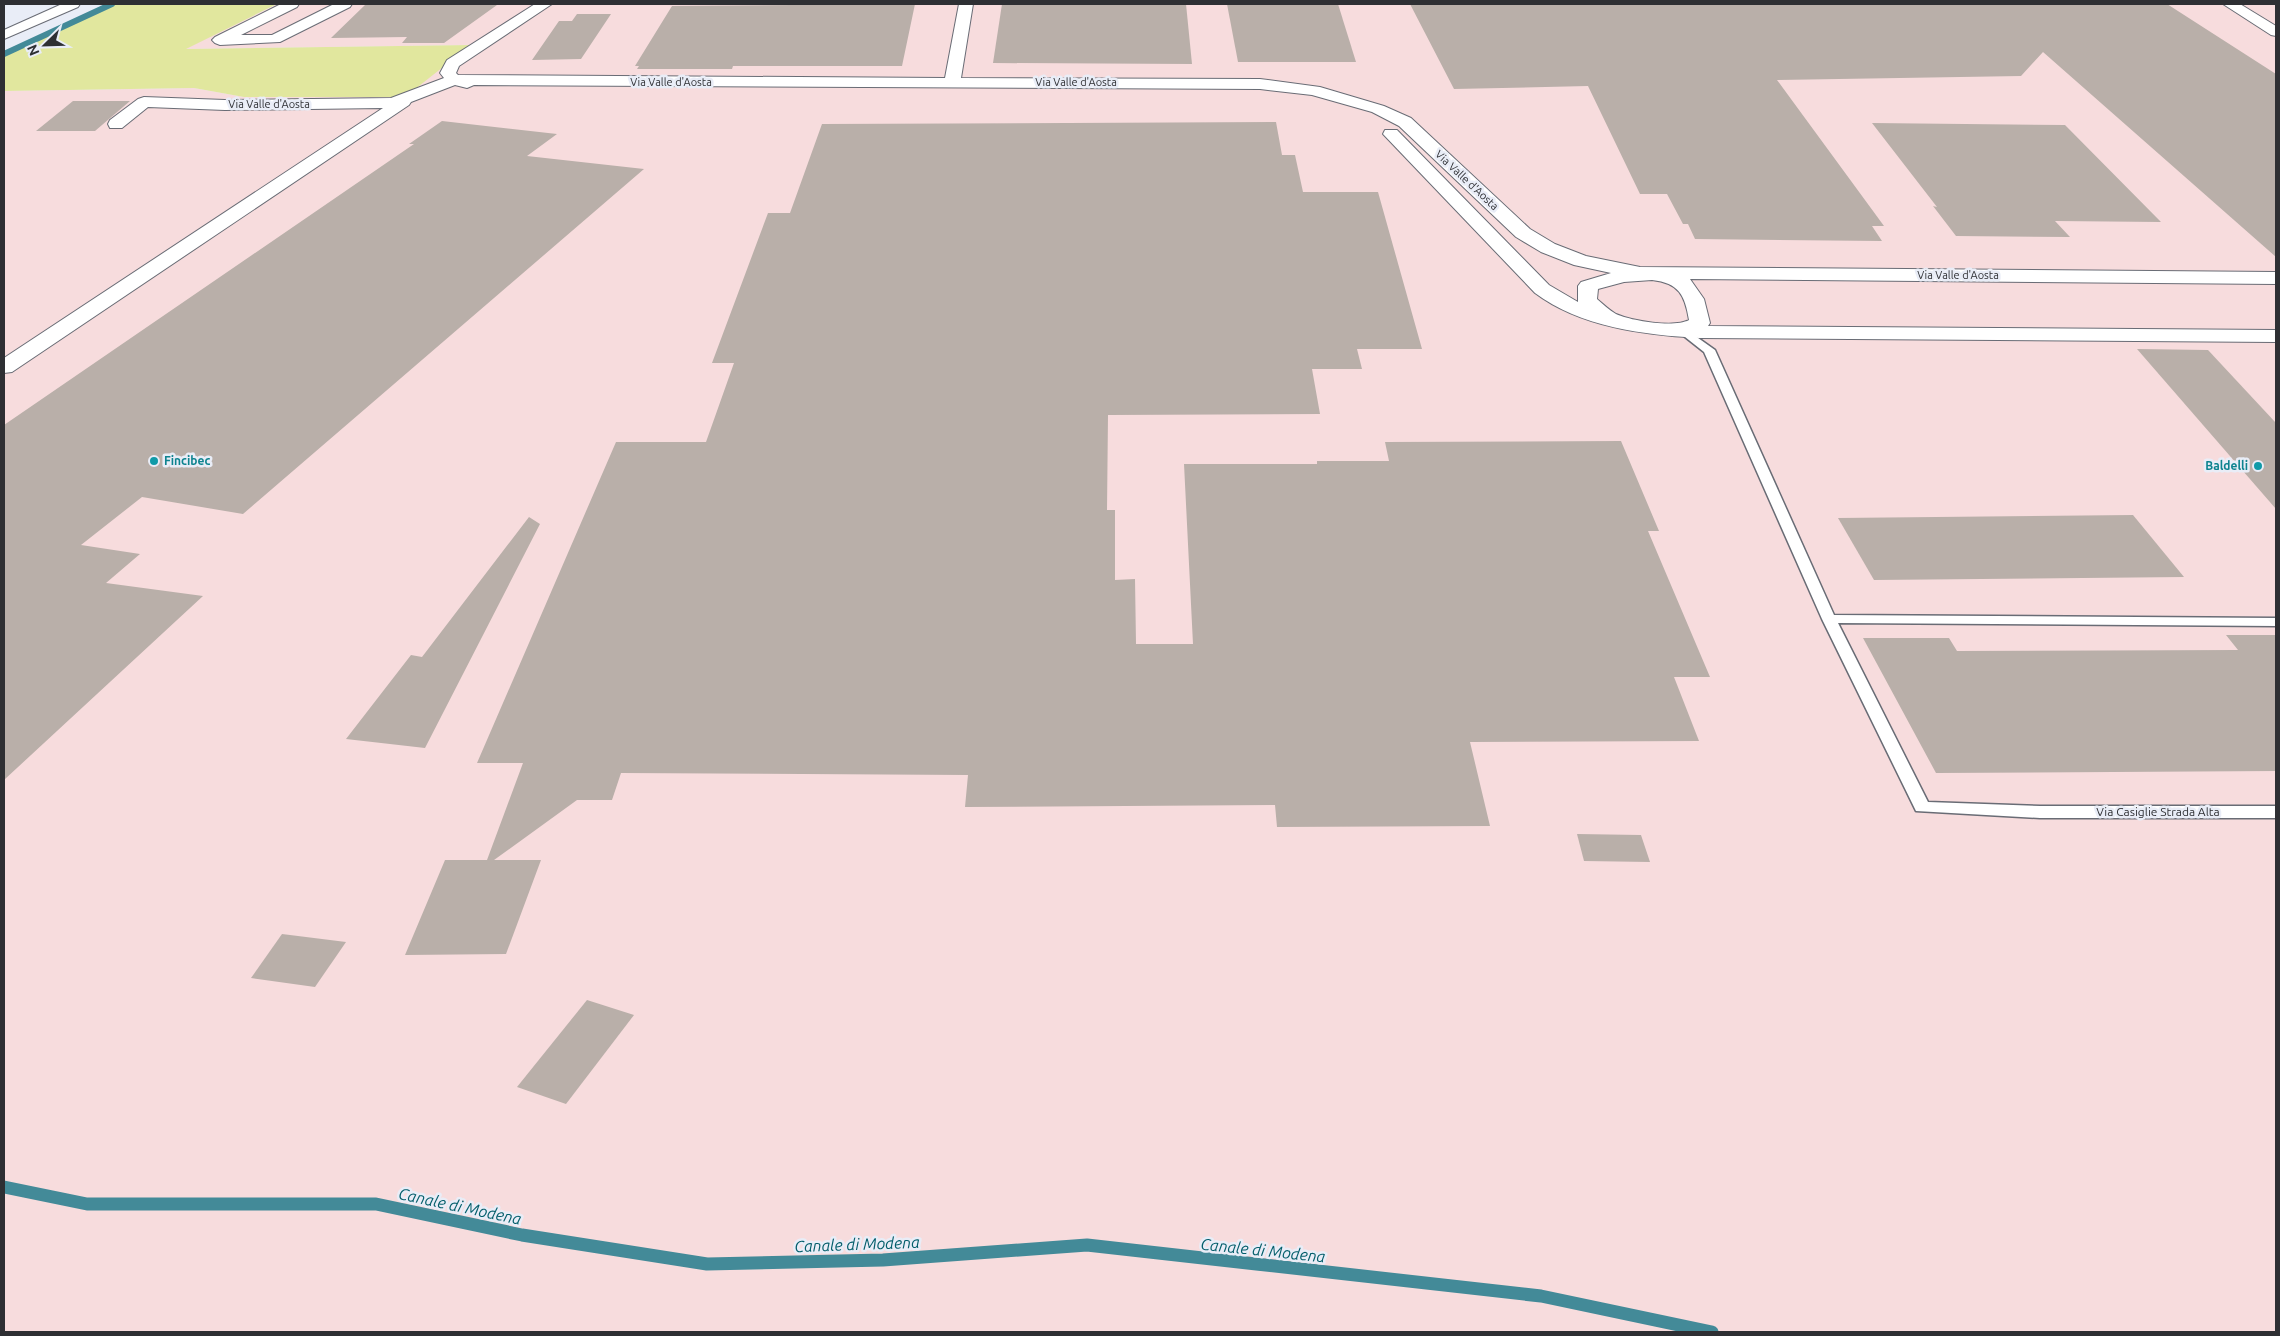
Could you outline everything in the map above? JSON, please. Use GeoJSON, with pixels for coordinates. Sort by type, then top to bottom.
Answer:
{"type":"FeatureCollection","features":[{"type":"Feature","properties":{"kind":"street"},"geometry":{"type":"LineString","coordinates":[[4,35],[73,4]]}},
{"type":"Feature","properties":{"kind":"street"},"geometry":{"type":"LineString","coordinates":[[292,4],[220,40],[276,39],[345,4]]}},
{"type":"Feature","properties":{"kind":"street"},"geometry":{"type":"LineString","coordinates":[[454,80],[448,73],[453,63],[545,4]]}},
{"type":"Feature","properties":{"kind":"street"},"geometry":{"type":"LineString","coordinates":[[952,82],[966,4]]}},
{"type":"Feature","properties":{"kind":"street"},"geometry":{"type":"LineString","coordinates":[[2230,4],[2276,32]]}},
{"type":"Feature","properties":{"kind":"street","name":"Via Valle d'Aosta"},"geometry":{"type":"LineString","coordinates":[[454,80],[484,88],[1244,93],[1280,95],[1356,113],[1388,132],[1408,149],[1542,289],[1558,302],[1582,313],[1654,330],[1684,331],[2276,336]]}},
{"type":"Feature","properties":{"kind":"street","name":"Via Valle d'Aosta"},"geometry":{"type":"LineString","coordinates":[[116,124],[144,102],[225,105],[393,103],[454,80],[1260,84],[1314,90],[1359,102],[1405,122],[1523,233],[1548,248],[1581,261],[1669,278],[1685,286],[1697,306],[1700,323],[1684,331]]}},
{"type":"Feature","properties":{"kind":"street"},"geometry":{"type":"LineString","coordinates":[[4,366],[411,97]]}},
{"type":"Feature","properties":{"kind":"street","name":"Via Valle d'Aosta"},"geometry":{"type":"LineString","coordinates":[[1609,318],[1587,302],[1588,286],[1608,278],[1640,273],[2276,278]]}},
{"type":"Feature","properties":{"kind":"lane"},"geometry":{"type":"LineString","coordinates":[[1684,331],[1709,350],[1829,619],[2276,622]]}},
{"type":"Feature","properties":{"kind":"lane","name":"Via Casiglie Strada Alta"},"geometry":{"type":"LineString","coordinates":[[1829,619],[1922,807],[2040,812],[2276,812]]}},
{"type":"Feature","properties":{"kind":"shaded area"},"geometry":{"type":"Polygon","coordinates":[[[277,4],[2276,4],[2276,1332],[4,1332],[4,91],[194,88],[244,97],[470,45],[184,49],[277,4]]]}},
{"type":"Feature","properties":{"kind":"green space"},"geometry":{"type":"Polygon","coordinates":[[[114,4],[277,4],[186,49],[471,45],[405,97],[244,97],[194,88],[4,91],[4,56],[114,4]]]}},
{"type":"Feature","properties":{"kind":"building"},"geometry":{"type":"Polygon","coordinates":[[[915,4],[902,66],[733,66],[732,69],[637,69],[639,66],[635,66],[672,6],[915,4]]]}},
{"type":"Feature","properties":{"kind":"building"},"geometry":{"type":"Polygon","coordinates":[[[1002,4],[1186,4],[1192,64],[993,63],[1002,4]]]}},
{"type":"Feature","properties":{"kind":"building"},"geometry":{"type":"Polygon","coordinates":[[[1227,4],[1338,4],[1356,62],[1238,62],[1227,4]]]}},
{"type":"Feature","properties":{"kind":"building"},"geometry":{"type":"Polygon","coordinates":[[[1410,4],[2167,4],[2276,74],[2276,257],[2043,52],[2021,76],[1777,80],[1884,226],[1872,226],[1882,241],[1695,239],[1688,224],[1683,224],[1667,194],[1640,194],[1588,86],[1454,89],[1410,4]]]}},
{"type":"Feature","properties":{"kind":"building"},"geometry":{"type":"Polygon","coordinates":[[[365,5],[497,5],[444,43],[402,43],[407,37],[331,38],[365,5]]]}},
{"type":"Feature","properties":{"kind":"building"},"geometry":{"type":"Polygon","coordinates":[[[577,14],[611,14],[581,59],[532,60],[559,21],[572,21],[577,14]]]}},
{"type":"Feature","properties":{"kind":"building"},"geometry":{"type":"Polygon","coordinates":[[[73,101],[130,101],[95,131],[36,131],[73,101]]]}},
{"type":"Feature","properties":{"kind":"building","name":"Fincibec"},"geometry":{"type":"Polygon","coordinates":[[[442,121],[557,134],[527,156],[644,169],[243,514],[142,497],[81,545],[140,554],[106,583],[203,596],[4,780],[4,425],[414,144],[409,144],[442,121]]]}},
{"type":"Feature","properties":{"kind":"building"},"geometry":{"type":"Polygon","coordinates":[[[1276,122],[1282,155],[1295,155],[1303,192],[1378,192],[1422,349],[1357,349],[1362,369],[1312,369],[1320,414],[1108,415],[1107,510],[1115,510],[1115,580],[1135,579],[1136,644],[1193,644],[1184,464],[1317,464],[1317,461],[1389,461],[1385,442],[1621,441],[1659,531],[1648,531],[1710,677],[1674,677],[1699,741],[1470,742],[1490,826],[1277,827],[1275,805],[965,807],[968,775],[621,773],[612,800],[577,800],[494,860],[541,860],[506,954],[405,955],[445,860],[487,860],[523,763],[477,763],[616,442],[706,442],[734,363],[712,363],[768,213],[790,213],[822,124],[1276,122]]]}},
{"type":"Feature","properties":{"kind":"building"},"geometry":{"type":"Polygon","coordinates":[[[1872,123],[2065,125],[2161,222],[2055,221],[2070,237],[1956,236],[1933,206],[1937,207],[1872,123]]]}},
{"type":"Feature","properties":{"kind":"building","name":"Baldelli"},"geometry":{"type":"Polygon","coordinates":[[[2137,349],[2208,350],[2276,423],[2276,509],[2137,349]]]}},
{"type":"Feature","properties":{"kind":"building"},"geometry":{"type":"Polygon","coordinates":[[[2133,515],[2184,577],[1874,580],[1838,518],[2133,515]]]}},
{"type":"Feature","properties":{"kind":"building"},"geometry":{"type":"Polygon","coordinates":[[[529,517],[540,524],[425,748],[346,739],[411,655],[422,657],[529,517]]]}},
{"type":"Feature","properties":{"kind":"building"},"geometry":{"type":"Polygon","coordinates":[[[2226,635],[2276,635],[2276,771],[1936,773],[1863,638],[1949,638],[1957,651],[2238,650],[2226,635]]]}},
{"type":"Feature","properties":{"kind":"building"},"geometry":{"type":"Polygon","coordinates":[[[1577,834],[1641,835],[1650,862],[1584,861],[1577,834]]]}},
{"type":"Feature","properties":{"kind":"building"},"geometry":{"type":"Polygon","coordinates":[[[282,934],[346,942],[315,987],[251,978],[282,934]]]}},
{"type":"Feature","properties":{"kind":"building"},"geometry":{"type":"Polygon","coordinates":[[[587,1000],[634,1015],[566,1104],[517,1087],[587,1000]]]}},
{"type":"Feature","properties":{"kind":"waterway"},"geometry":{"type":"LineString","coordinates":[[4,54],[112,4]]}},
{"type":"Feature","properties":{"kind":"waterway","name":"Canale di Modena"},"geometry":{"type":"LineString","coordinates":[[4,1187],[87,1204],[376,1204],[522,1235],[707,1264],[883,1260],[1087,1245],[1541,1296],[1712,1332]]}},
{"type":"Feature","properties":{"kind":"place","name":"Fincibec"},"geometry":{"type":"Point","coordinates":[154,461]}},
{"type":"Feature","properties":{"kind":"place","name":"Baldelli"},"geometry":{"type":"Point","coordinates":[2258,466]}}]}
